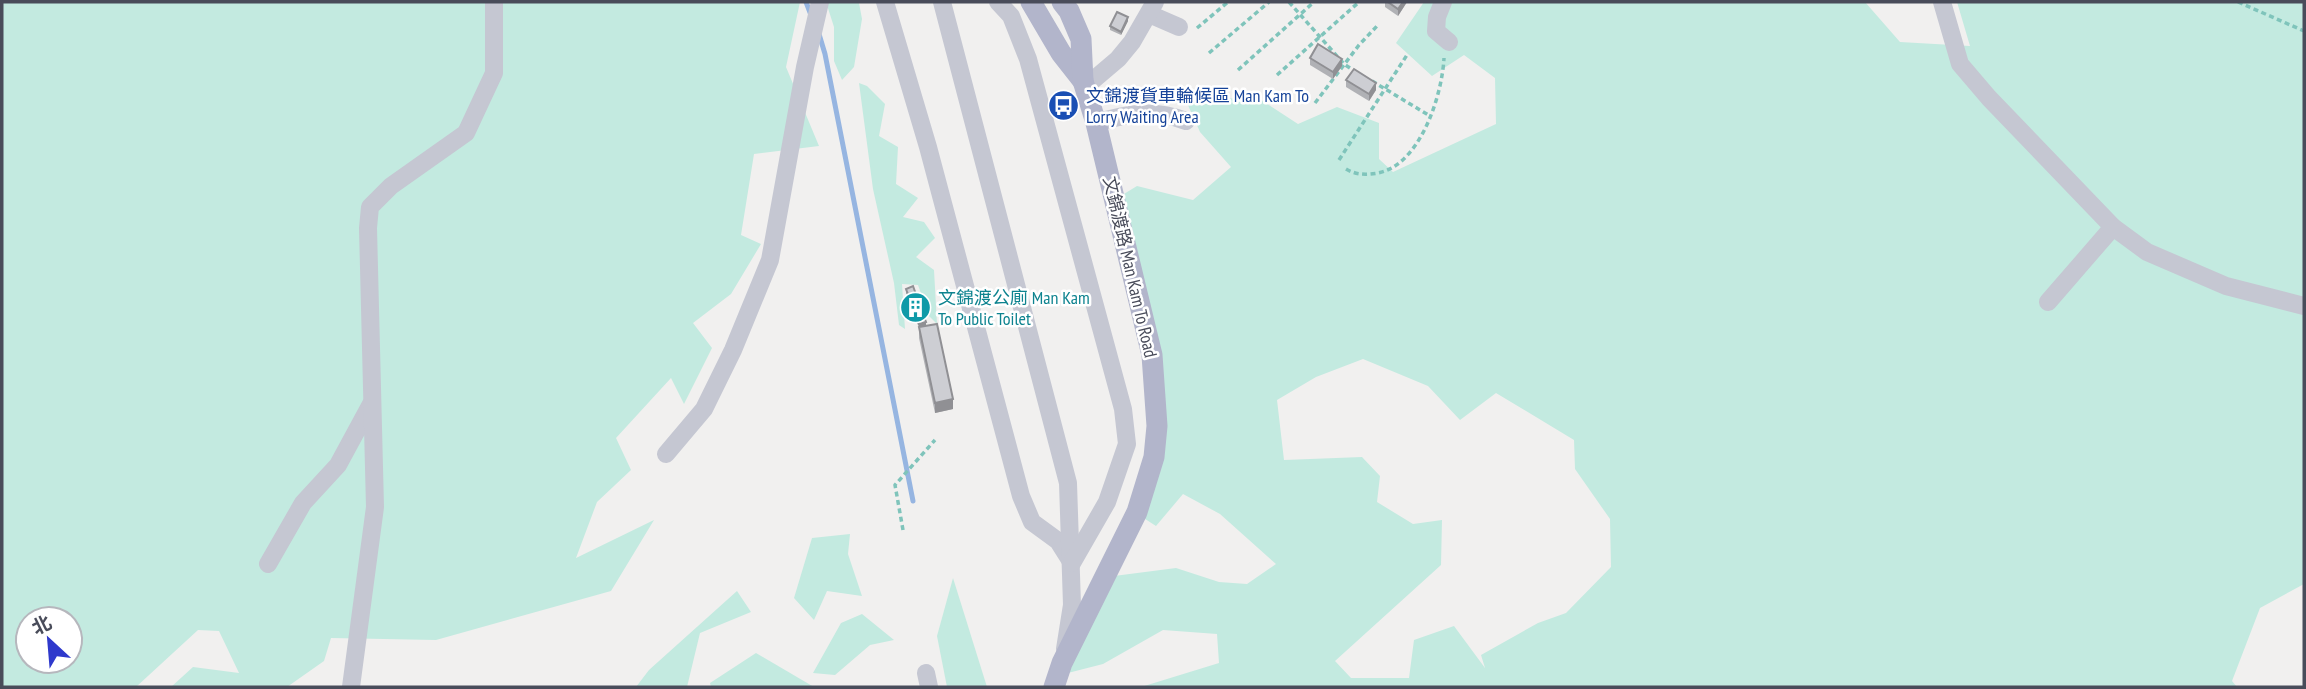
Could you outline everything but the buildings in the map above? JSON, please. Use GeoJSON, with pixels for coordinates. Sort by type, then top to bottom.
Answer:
{"type":"FeatureCollection","features":[{"type":"Feature","properties":{"kind":"main road","name":"文錦渡路 Man Kam To Road"},"geometry":{"type":"LineString","coordinates":[[1031,2],[1061,53],[1084,84]]}},
{"type":"Feature","properties":{"kind":"main road","name":"文錦渡路 Man Kam To Road"},"geometry":{"type":"LineString","coordinates":[[1054,687],[1062,663],[1138,512],[1154,457],[1157,426],[1152,355],[1096,123],[1084,84],[1081,39],[1069,11],[1062,2]]}},
{"type":"Feature","properties":{"kind":"street"},"geometry":{"type":"LineString","coordinates":[[351,687],[375,507],[368,228],[370,207],[391,186],[466,133],[494,73],[494,2]]}},
{"type":"Feature","properties":{"kind":"street"},"geometry":{"type":"LineString","coordinates":[[666,454],[704,409],[733,350],[770,260],[805,67],[820,2]]}},
{"type":"Feature","properties":{"kind":"street"},"geometry":{"type":"LineString","coordinates":[[885,2],[928,147],[1021,496],[1032,522],[1058,541],[1072,563]]}},
{"type":"Feature","properties":{"kind":"street"},"geometry":{"type":"LineString","coordinates":[[942,2],[1068,482],[1072,605],[1062,663]]}},
{"type":"Feature","properties":{"kind":"street"},"geometry":{"type":"LineString","coordinates":[[998,2],[1012,16],[1028,58],[1123,409],[1127,444],[1107,502],[1072,563]]}},
{"type":"Feature","properties":{"kind":"street"},"geometry":{"type":"LineString","coordinates":[[1443,2],[1437,17],[1436,31],[1447,40]]}},
{"type":"Feature","properties":{"kind":"street"},"geometry":{"type":"LineString","coordinates":[[1942,2],[1959,64],[2113,228],[2147,252],[2226,286],[2304,306]]}},
{"type":"Feature","properties":{"kind":"street"},"geometry":{"type":"LineString","coordinates":[[1084,84],[1118,60],[1152,8],[1179,27]]}},
{"type":"Feature","properties":{"kind":"street"},"geometry":{"type":"LineString","coordinates":[[1096,123],[1144,112],[1170,115],[1186,121]]}},
{"type":"Feature","properties":{"kind":"street"},"geometry":{"type":"LineString","coordinates":[[2048,302],[2113,228]]}},
{"type":"Feature","properties":{"kind":"street"},"geometry":{"type":"LineString","coordinates":[[268,564],[303,503],[338,465],[372,401]]}},
{"type":"Feature","properties":{"kind":"path"},"geometry":{"type":"LineString","coordinates":[[1197,28],[1228,2]]}},
{"type":"Feature","properties":{"kind":"path"},"geometry":{"type":"LineString","coordinates":[[1209,53],[1269,2]]}},
{"type":"Feature","properties":{"kind":"path"},"geometry":{"type":"LineString","coordinates":[[1289,2],[1344,64],[1430,116]]}},
{"type":"Feature","properties":{"kind":"path"},"geometry":{"type":"LineString","coordinates":[[1238,69],[1314,2]]}},
{"type":"Feature","properties":{"kind":"path"},"geometry":{"type":"LineString","coordinates":[[1277,75],[1359,2]]}},
{"type":"Feature","properties":{"kind":"path"},"geometry":{"type":"LineString","coordinates":[[2238,2],[2304,32]]}},
{"type":"Feature","properties":{"kind":"path"},"geometry":{"type":"LineString","coordinates":[[1315,103],[1378,25]]}},
{"type":"Feature","properties":{"kind":"path"},"geometry":{"type":"LineString","coordinates":[[1346,169],[1354,173],[1369,174],[1388,171],[1414,146],[1427,127],[1443,73],[1447,40]]}},
{"type":"Feature","properties":{"kind":"path"},"geometry":{"type":"LineString","coordinates":[[1339,160],[1407,55]]}},
{"type":"Feature","properties":{"kind":"path"},"geometry":{"type":"LineString","coordinates":[[903,530],[895,485],[935,440]]}},
{"type":"Feature","properties":{"kind":"green space"},"geometry":{"type":"Polygon","coordinates":[[[2,2],[800,2],[786,67],[819,146],[754,154],[741,235],[761,244],[731,294],[693,323],[712,348],[684,404],[671,378],[616,438],[631,470],[597,502],[576,558],[654,520],[611,591],[436,640],[331,638],[324,661],[287,687],[171,687],[193,667],[239,673],[219,631],[198,630],[136,687],[2,687],[2,2]]]}},
{"type":"Feature","properties":{"kind":"green space"},"geometry":{"type":"Polygon","coordinates":[[[826,2],[859,3],[862,19],[854,67],[842,80],[834,61],[834,27],[826,2]]]}},
{"type":"Feature","properties":{"kind":"green space"},"geometry":{"type":"Polygon","coordinates":[[[1424,2],[1865,2],[1900,42],[1970,46],[1957,2],[2304,2],[2304,584],[2260,608],[2232,681],[2237,687],[1141,687],[1219,663],[1217,634],[1163,630],[1103,664],[1064,674],[1114,576],[1176,568],[1219,582],[1247,584],[1276,564],[1220,514],[1183,494],[1156,526],[1142,517],[1166,427],[1119,197],[1137,186],[1193,200],[1231,167],[1200,132],[1187,103],[1255,96],[1298,124],[1337,107],[1379,123],[1379,159],[1393,172],[1496,124],[1495,78],[1464,55],[1432,76],[1396,43],[1424,2]],[[1363,359],[1316,377],[1277,400],[1284,460],[1362,457],[1380,476],[1377,502],[1413,524],[1442,520],[1441,565],[1335,661],[1351,678],[1409,678],[1414,640],[1454,626],[1485,668],[1481,655],[1538,623],[1566,613],[1611,567],[1610,519],[1575,469],[1574,440],[1496,393],[1460,420],[1428,386],[1363,359]]]}},
{"type":"Feature","properties":{"kind":"green space"},"geometry":{"type":"Polygon","coordinates":[[[859,83],[867,86],[885,104],[879,136],[898,147],[896,184],[918,198],[903,217],[924,222],[935,238],[916,257],[934,270],[937,324],[929,316],[918,285],[902,284],[905,329],[899,325],[894,283],[873,189],[859,83]]]}},
{"type":"Feature","properties":{"kind":"green space"},"geometry":{"type":"Polygon","coordinates":[[[850,534],[848,554],[862,596],[827,591],[814,620],[794,598],[812,538],[850,534]]]}},
{"type":"Feature","properties":{"kind":"green space"},"geometry":{"type":"Polygon","coordinates":[[[953,578],[987,687],[947,687],[937,636],[953,578]]]}},
{"type":"Feature","properties":{"kind":"green space"},"geometry":{"type":"Polygon","coordinates":[[[737,591],[751,612],[700,633],[687,687],[636,687],[649,670],[737,591]]]}},
{"type":"Feature","properties":{"kind":"green space"},"geometry":{"type":"Polygon","coordinates":[[[862,614],[894,640],[870,645],[835,675],[813,673],[841,623],[862,614]]]}},
{"type":"Feature","properties":{"kind":"green space"},"geometry":{"type":"Polygon","coordinates":[[[756,653],[814,687],[711,687],[710,683],[756,653]]]}},
{"type":"Feature","properties":{"kind":"waterway"},"geometry":{"type":"LineString","coordinates":[[806,2],[811,15]]}},
{"type":"Feature","properties":{"kind":"waterway"},"geometry":{"type":"LineString","coordinates":[[819,34],[913,501]]}},
{"type":"Feature","properties":{"kind":"place","name":"文錦渡貨車輪候區 Man Kam To Lorry Waiting Area"},"geometry":{"type":"Point","coordinates":[1063,106]}},
{"type":"Feature","properties":{"kind":"place","name":"文錦渡公廁 Man Kam To Public Toilet"},"geometry":{"type":"Point","coordinates":[915,308]}}]}
